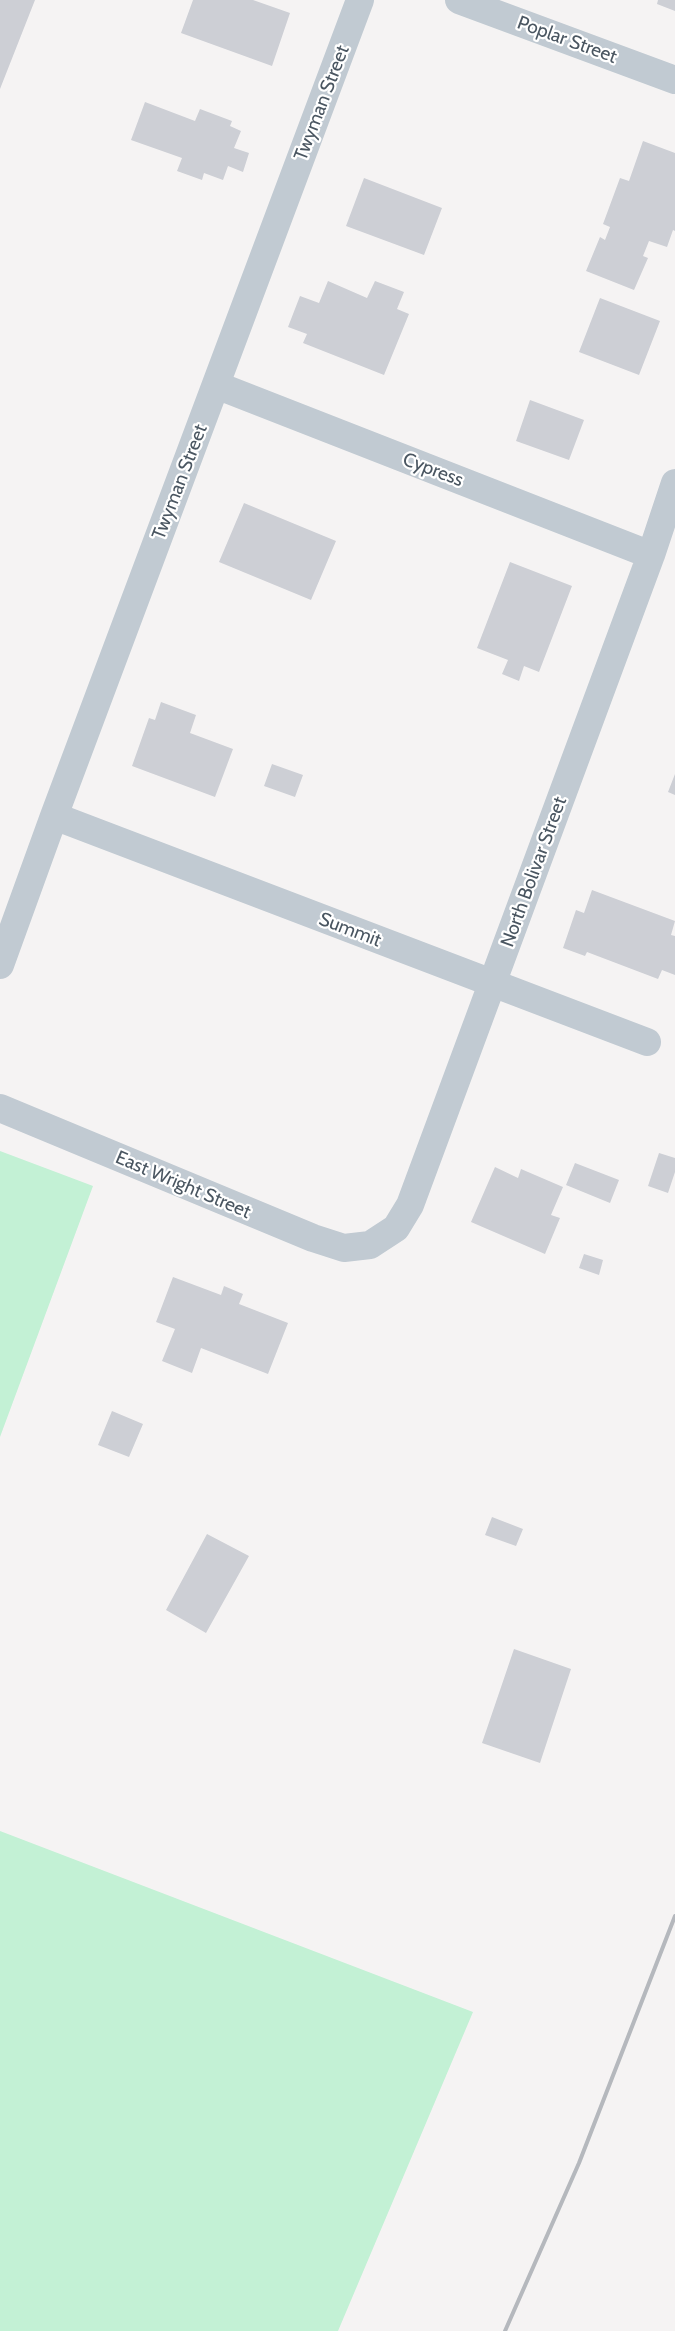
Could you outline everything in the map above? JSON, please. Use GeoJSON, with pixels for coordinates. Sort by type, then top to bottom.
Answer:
{"type":"FeatureCollection","features":[{"type":"Feature","properties":{"kind":"street","name":"Twyman Street"},"geometry":{"type":"LineString","coordinates":[[0,965],[360,0]]}},
{"type":"Feature","properties":{"kind":"street","name":"Poplar Street"},"geometry":{"type":"LineString","coordinates":[[459,0],[675,80]]}},
{"type":"Feature","properties":{"kind":"street","name":"Cypress"},"geometry":{"type":"LineString","coordinates":[[216,385],[651,555]]}},
{"type":"Feature","properties":{"kind":"street","name":"North Bolivar Street"},"geometry":{"type":"LineString","coordinates":[[370,1245],[396,1228],[410,1205],[651,555],[675,483]]}},
{"type":"Feature","properties":{"kind":"street","name":"Summit"},"geometry":{"type":"LineString","coordinates":[[54,816],[647,1042]]}},
{"type":"Feature","properties":{"kind":"street","name":"East Wright Street"},"geometry":{"type":"LineString","coordinates":[[0,1108],[313,1238],[344,1248],[370,1245]]}},
{"type":"Feature","properties":{"kind":"green space"},"geometry":{"type":"Polygon","coordinates":[[[0,1151],[93,1186],[0,1437],[0,1151]]]}},
{"type":"Feature","properties":{"kind":"green space"},"geometry":{"type":"Polygon","coordinates":[[[0,1831],[473,2012],[338,2331],[0,2331],[0,1831]]]}},
{"type":"Feature","properties":{"kind":"building"},"geometry":{"type":"Polygon","coordinates":[[[0,0],[35,0],[0,89],[0,0]]]}},
{"type":"Feature","properties":{"kind":"building"},"geometry":{"type":"Polygon","coordinates":[[[193,0],[253,0],[290,13],[272,66],[181,33],[193,0]]]}},
{"type":"Feature","properties":{"kind":"building"},"geometry":{"type":"Polygon","coordinates":[[[658,0],[675,0],[675,11],[657,4],[658,0]]]}},
{"type":"Feature","properties":{"kind":"building"},"geometry":{"type":"Polygon","coordinates":[[[145,102],[195,121],[200,109],[232,121],[230,126],[241,131],[234,148],[249,153],[243,172],[228,166],[223,180],[204,173],[202,180],[177,171],[182,158],[131,140],[145,102]]]}},
{"type":"Feature","properties":{"kind":"building"},"geometry":{"type":"Polygon","coordinates":[[[643,141],[675,153],[675,231],[673,230],[667,247],[649,241],[643,256],[648,258],[634,290],[586,271],[600,237],[605,240],[610,227],[603,224],[620,178],[629,181],[643,141]]]}},
{"type":"Feature","properties":{"kind":"building"},"geometry":{"type":"Polygon","coordinates":[[[364,178],[442,208],[424,255],[346,226],[364,178]]]}},
{"type":"Feature","properties":{"kind":"building"},"geometry":{"type":"Polygon","coordinates":[[[328,281],[367,298],[375,281],[404,292],[397,309],[409,314],[384,375],[303,343],[307,334],[288,327],[300,296],[319,303],[328,281]]]}},
{"type":"Feature","properties":{"kind":"building"},"geometry":{"type":"Polygon","coordinates":[[[600,298],[660,321],[639,375],[579,352],[600,298]]]}},
{"type":"Feature","properties":{"kind":"building"},"geometry":{"type":"Polygon","coordinates":[[[530,400],[584,420],[569,460],[516,441],[530,400]]]}},
{"type":"Feature","properties":{"kind":"building"},"geometry":{"type":"Polygon","coordinates":[[[244,503],[336,541],[311,600],[219,562],[244,503]]]}},
{"type":"Feature","properties":{"kind":"building"},"geometry":{"type":"Polygon","coordinates":[[[510,562],[572,586],[539,672],[524,666],[519,681],[502,674],[508,660],[477,648],[510,562]]]}},
{"type":"Feature","properties":{"kind":"building"},"geometry":{"type":"Polygon","coordinates":[[[161,702],[196,715],[190,733],[233,749],[215,797],[132,766],[149,718],[155,720],[161,702]]]}},
{"type":"Feature","properties":{"kind":"building"},"geometry":{"type":"Polygon","coordinates":[[[272,764],[303,775],[295,797],[264,786],[272,764]]]}},
{"type":"Feature","properties":{"kind":"building"},"geometry":{"type":"Polygon","coordinates":[[[675,774],[675,795],[668,792],[675,774]]]}},
{"type":"Feature","properties":{"kind":"building"},"geometry":{"type":"Polygon","coordinates":[[[592,890],[675,921],[671,935],[675,936],[675,975],[662,970],[658,979],[587,952],[585,956],[563,948],[576,910],[584,913],[592,890]]]}},
{"type":"Feature","properties":{"kind":"building"},"geometry":{"type":"Polygon","coordinates":[[[659,1153],[675,1158],[675,1172],[668,1193],[648,1186],[659,1153]]]}},
{"type":"Feature","properties":{"kind":"building"},"geometry":{"type":"Polygon","coordinates":[[[575,1163],[619,1180],[610,1203],[566,1185],[575,1163]]]}},
{"type":"Feature","properties":{"kind":"building"},"geometry":{"type":"Polygon","coordinates":[[[495,1167],[518,1178],[521,1169],[563,1187],[551,1215],[560,1218],[545,1254],[471,1222],[495,1167]]]}},
{"type":"Feature","properties":{"kind":"building"},"geometry":{"type":"Polygon","coordinates":[[[584,1254],[603,1260],[599,1275],[579,1268],[584,1254]]]}},
{"type":"Feature","properties":{"kind":"building"},"geometry":{"type":"Polygon","coordinates":[[[173,1277],[221,1295],[224,1286],[243,1294],[239,1304],[288,1323],[268,1374],[201,1348],[192,1373],[162,1361],[175,1329],[156,1322],[173,1277]]]}},
{"type":"Feature","properties":{"kind":"building"},"geometry":{"type":"Polygon","coordinates":[[[112,1411],[143,1424],[129,1457],[98,1445],[112,1411]]]}},
{"type":"Feature","properties":{"kind":"building"},"geometry":{"type":"Polygon","coordinates":[[[492,1517],[523,1529],[516,1546],[485,1535],[492,1517]]]}},
{"type":"Feature","properties":{"kind":"building"},"geometry":{"type":"Polygon","coordinates":[[[207,1534],[249,1556],[206,1633],[166,1610],[207,1534]]]}},
{"type":"Feature","properties":{"kind":"building"},"geometry":{"type":"Polygon","coordinates":[[[514,1649],[571,1669],[540,1763],[482,1743],[514,1649]]]}},
{"type":"Feature","properties":{"kind":"railway"},"geometry":{"type":"LineString","coordinates":[[505,2331],[579,2163],[675,1916]]}}]}
